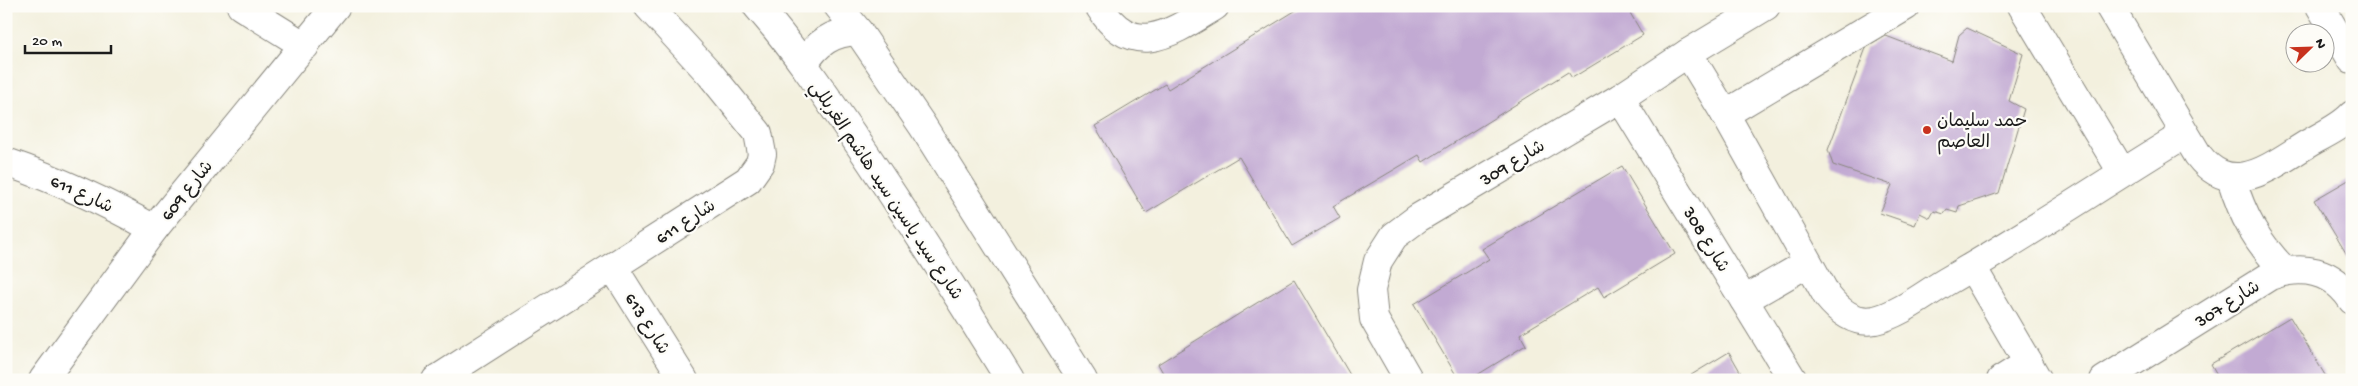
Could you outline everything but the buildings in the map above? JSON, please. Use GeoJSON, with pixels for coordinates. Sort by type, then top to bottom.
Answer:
{"type":"FeatureCollection","features":[{"type":"Feature","properties":{"kind":"street"},"geometry":{"type":"LineString","coordinates":[[241,6],[305,46]]}},
{"type":"Feature","properties":{"kind":"street","name":"شارع 609"},"geometry":{"type":"LineString","coordinates":[[43,380],[154,229],[336,6]]}},
{"type":"Feature","properties":{"kind":"street","name":"شارع 611"},"geometry":{"type":"LineString","coordinates":[[436,380],[748,180],[760,163],[762,154],[761,143],[751,124],[711,74],[648,6]]}},
{"type":"Feature","properties":{"kind":"street","name":"شارع سيد ياسين سيد هاشم الغربللي"},"geometry":{"type":"LineString","coordinates":[[757,6],[804,64],[933,256],[1010,380]]}},
{"type":"Feature","properties":{"kind":"street"},"geometry":{"type":"LineString","coordinates":[[838,6],[858,31],[984,221],[1083,380]]}},
{"type":"Feature","properties":{"kind":"street"},"geometry":{"type":"LineString","coordinates":[[1099,6],[1115,28],[1139,38],[1152,38],[1178,30],[1215,6]]}},
{"type":"Feature","properties":{"kind":"street","name":"شارع 309"},"geometry":{"type":"LineString","coordinates":[[1409,380],[1387,346],[1374,319],[1371,290],[1378,261],[1394,236],[1418,218],[1620,98],[1688,53],[1766,6]]}},
{"type":"Feature","properties":{"kind":"street"},"geometry":{"type":"LineString","coordinates":[[1725,114],[1906,6]]}},
{"type":"Feature","properties":{"kind":"street"},"geometry":{"type":"LineString","coordinates":[[2022,6],[2122,172]]}},
{"type":"Feature","properties":{"kind":"street"},"geometry":{"type":"LineString","coordinates":[[2109,6],[2185,134],[2204,163],[2219,174],[2231,178],[2255,174],[2352,115]]}},
{"type":"Feature","properties":{"kind":"street"},"geometry":{"type":"LineString","coordinates":[[2320,6],[2352,60]]}},
{"type":"Feature","properties":{"kind":"street"},"geometry":{"type":"LineString","coordinates":[[804,64],[815,48],[832,36],[845,31],[858,31]]}},
{"type":"Feature","properties":{"kind":"street"},"geometry":{"type":"LineString","coordinates":[[1688,53],[1725,114],[1808,263],[1836,307],[1847,316],[1861,320],[1875,320],[1888,315],[1972,267],[2185,134]]}},
{"type":"Feature","properties":{"kind":"street","name":"شارع 308"},"geometry":{"type":"LineString","coordinates":[[1620,98],[1793,380]]}},
{"type":"Feature","properties":{"kind":"street","name":"شارع 611"},"geometry":{"type":"LineString","coordinates":[[6,162],[56,179],[106,202],[154,229]]}},
{"type":"Feature","properties":{"kind":"street"},"geometry":{"type":"LineString","coordinates":[[2231,178],[2239,204],[2250,229],[2266,251],[2285,271]]}},
{"type":"Feature","properties":{"kind":"street"},"geometry":{"type":"LineString","coordinates":[[1744,300],[1808,263]]}},
{"type":"Feature","properties":{"kind":"street","name":"شارع 613"},"geometry":{"type":"LineString","coordinates":[[613,267],[684,380]]}},
{"type":"Feature","properties":{"kind":"street"},"geometry":{"type":"LineString","coordinates":[[1972,267],[2033,371],[2001,380]]}},
{"type":"Feature","properties":{"kind":"street","name":"شارع 307"},"geometry":{"type":"LineString","coordinates":[[2104,380],[2270,276],[2285,271],[2300,269],[2315,271],[2329,276],[2341,286],[2352,300]]}},
{"type":"Feature","properties":{"kind":"place","name":"حمد سليمان العاصم"},"geometry":{"type":"Point","coordinates":[1927,130]}}]}
